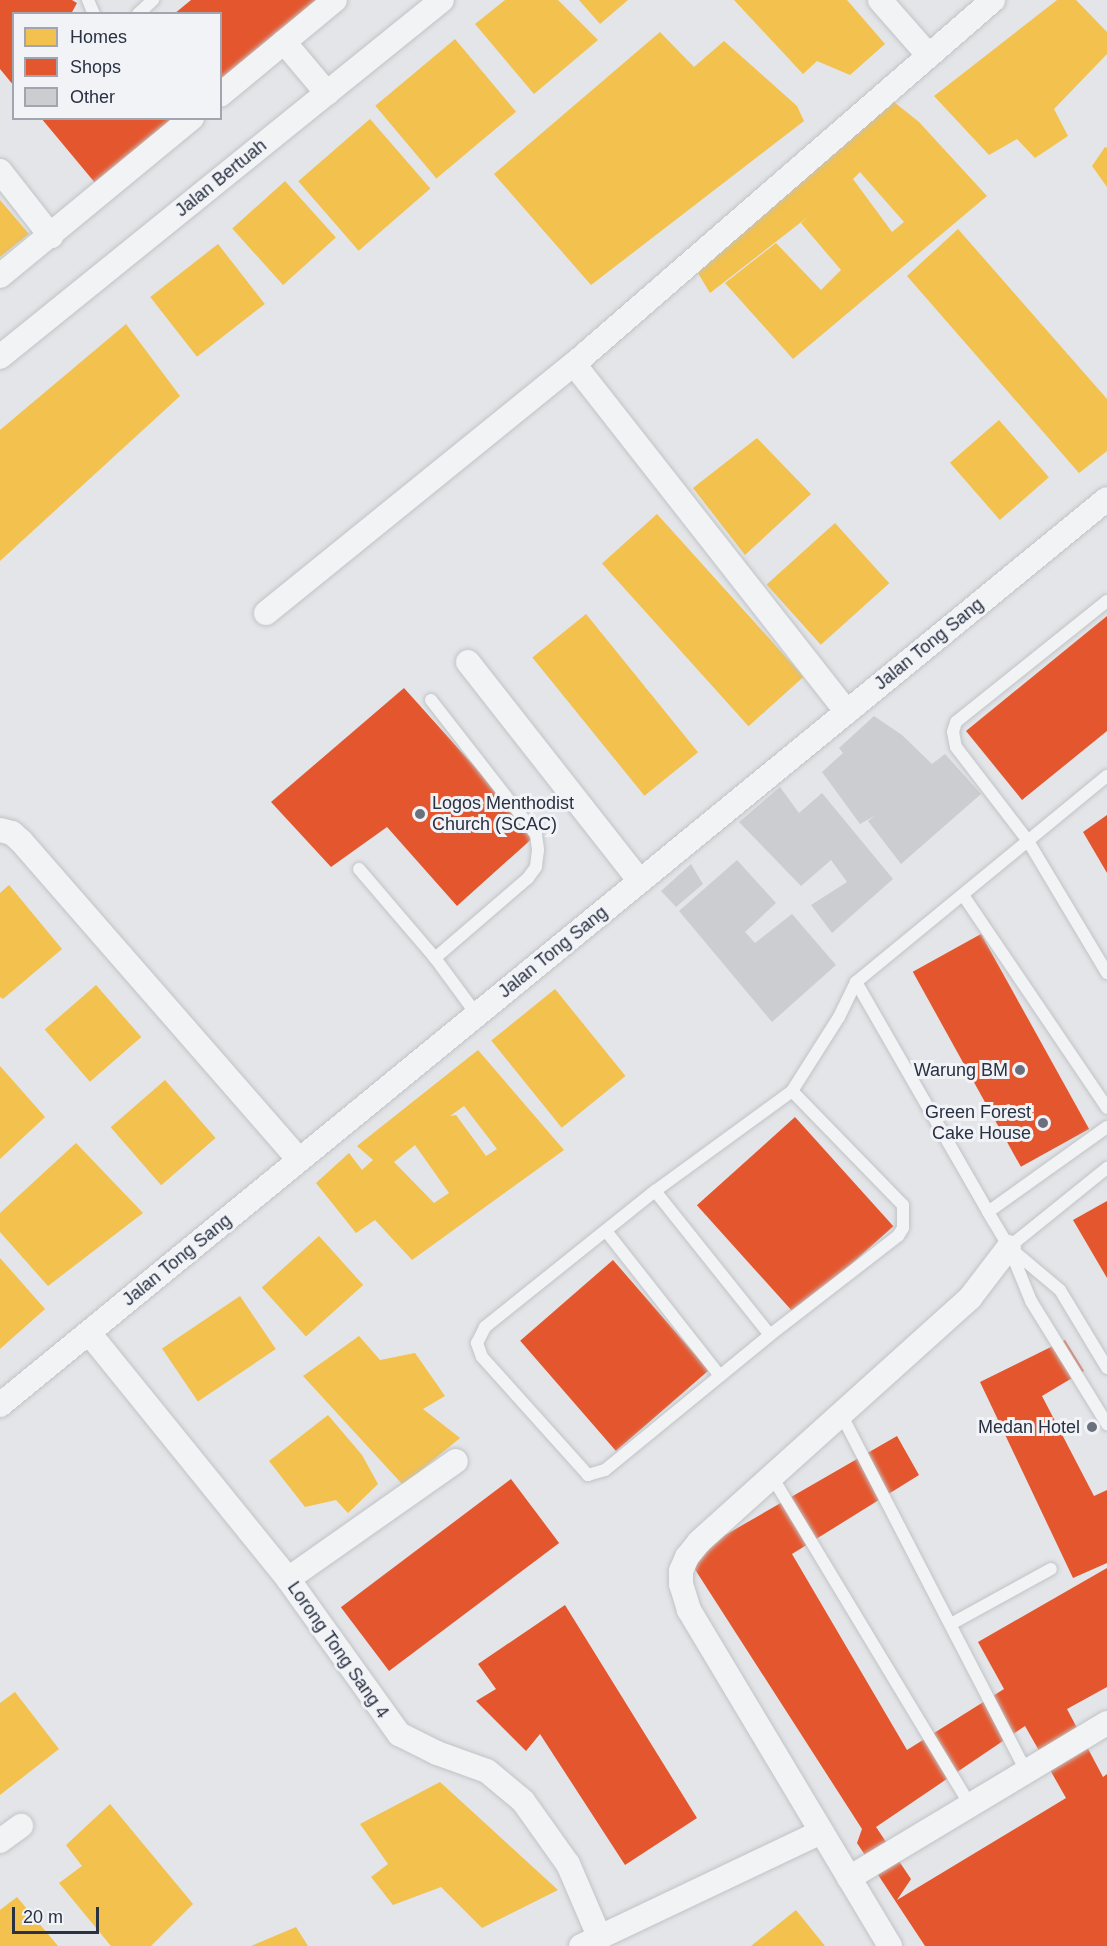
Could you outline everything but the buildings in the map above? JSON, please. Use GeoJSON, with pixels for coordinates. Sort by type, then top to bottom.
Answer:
{"type":"FeatureCollection","features":[{"type":"Feature","properties":{"kind":"street"},"geometry":{"type":"LineString","coordinates":[[222,93],[335,0]]}},
{"type":"Feature","properties":{"kind":"street","name":"Jalan Bertuah"},"geometry":{"type":"LineString","coordinates":[[0,357],[442,0]]}},
{"type":"Feature","properties":{"kind":"street"},"geometry":{"type":"LineString","coordinates":[[880,0],[929,56]]}},
{"type":"Feature","properties":{"kind":"street"},"geometry":{"type":"LineString","coordinates":[[266,613],[574,364],[993,0]]}},
{"type":"Feature","properties":{"kind":"street"},"geometry":{"type":"LineString","coordinates":[[284,42],[327,93]]}},
{"type":"Feature","properties":{"kind":"street"},"geometry":{"type":"LineString","coordinates":[[0,276],[51,236],[179,123]]}},
{"type":"Feature","properties":{"kind":"street"},"geometry":{"type":"LineString","coordinates":[[0,171],[51,236]]}},
{"type":"Feature","properties":{"kind":"street"},"geometry":{"type":"LineString","coordinates":[[574,364],[847,712]]}},
{"type":"Feature","properties":{"kind":"street","name":"Jalan Tong Sang"},"geometry":{"type":"LineString","coordinates":[[0,1405],[1107,499]]}},
{"type":"Feature","properties":{"kind":"street"},"geometry":{"type":"LineString","coordinates":[[468,662],[640,881]]}},
{"type":"Feature","properties":{"kind":"street"},"geometry":{"type":"LineString","coordinates":[[0,830],[12,833],[21,841],[299,1160]]}},
{"type":"Feature","properties":{"kind":"street"},"geometry":{"type":"LineString","coordinates":[[890,1946],[690,1610],[681,1584],[681,1571],[687,1557],[699,1542],[970,1298],[1009,1247]]}},
{"type":"Feature","properties":{"kind":"street","name":"Lorong Tong Sang 4"},"geometry":{"type":"LineString","coordinates":[[88,1333],[288,1579],[399,1734],[437,1753],[487,1771],[524,1801],[568,1864],[590,1941]]}},
{"type":"Feature","properties":{"kind":"street"},"geometry":{"type":"LineString","coordinates":[[288,1579],[456,1461]]}},
{"type":"Feature","properties":{"kind":"street"},"geometry":{"type":"LineString","coordinates":[[849,1878],[1107,1723]]}},
{"type":"Feature","properties":{"kind":"street"},"geometry":{"type":"LineString","coordinates":[[0,1841],[21,1826]]}},
{"type":"Feature","properties":{"kind":"street"},"geometry":{"type":"LineString","coordinates":[[590,1941],[821,1832]]}},
{"type":"Feature","properties":{"kind":"lane"},"geometry":{"type":"LineString","coordinates":[[140,12],[153,0]]}},
{"type":"Feature","properties":{"kind":"lane"},"geometry":{"type":"LineString","coordinates":[[1107,601],[954,726],[956,747],[1028,841],[1107,974]]}},
{"type":"Feature","properties":{"kind":"lane"},"geometry":{"type":"LineString","coordinates":[[431,700],[537,835],[538,850],[536,867],[528,878],[435,958]]}},
{"type":"Feature","properties":{"kind":"lane"},"geometry":{"type":"LineString","coordinates":[[792,1091],[903,1205],[905,1218],[898,1236],[770,1335],[604,1470],[588,1475],[482,1357],[477,1343],[485,1327],[655,1191],[792,1091],[839,1017],[856,982],[1107,776]]}},
{"type":"Feature","properties":{"kind":"lane"},"geometry":{"type":"LineString","coordinates":[[359,869],[435,958],[477,1015]]}},
{"type":"Feature","properties":{"kind":"lane"},"geometry":{"type":"LineString","coordinates":[[963,895],[1107,1108]]}},
{"type":"Feature","properties":{"kind":"lane"},"geometry":{"type":"LineString","coordinates":[[856,982],[1009,1247],[1031,1301],[1107,1424]]}},
{"type":"Feature","properties":{"kind":"lane"},"geometry":{"type":"LineString","coordinates":[[988,1212],[1107,1127]]}},
{"type":"Feature","properties":{"kind":"lane"},"geometry":{"type":"LineString","coordinates":[[1009,1247],[1107,1168]]}},
{"type":"Feature","properties":{"kind":"lane"},"geometry":{"type":"LineString","coordinates":[[655,1191],[770,1335]]}},
{"type":"Feature","properties":{"kind":"lane"},"geometry":{"type":"LineString","coordinates":[[606,1231],[720,1376]]}},
{"type":"Feature","properties":{"kind":"lane"},"geometry":{"type":"LineString","coordinates":[[1009,1247],[1060,1290],[1107,1368]]}},
{"type":"Feature","properties":{"kind":"lane"},"geometry":{"type":"LineString","coordinates":[[841,1414],[1026,1771]]}},
{"type":"Feature","properties":{"kind":"lane"},"geometry":{"type":"LineString","coordinates":[[771,1475],[970,1805]]}},
{"type":"Feature","properties":{"kind":"lane"},"geometry":{"type":"LineString","coordinates":[[951,1624],[1051,1569]]}},
{"type":"Feature","properties":{"kind":"place","name":"Logos Menthodist Church (SCAC)"},"geometry":{"type":"Point","coordinates":[420,814]}},
{"type":"Feature","properties":{"kind":"place","name":"Warung BM"},"geometry":{"type":"Point","coordinates":[1020,1070]}},
{"type":"Feature","properties":{"kind":"place","name":"Green Forest Cake House"},"geometry":{"type":"Point","coordinates":[1043,1123]}},
{"type":"Feature","properties":{"kind":"place","name":"Medan Hotel"},"geometry":{"type":"Point","coordinates":[1092,1427]}}]}
